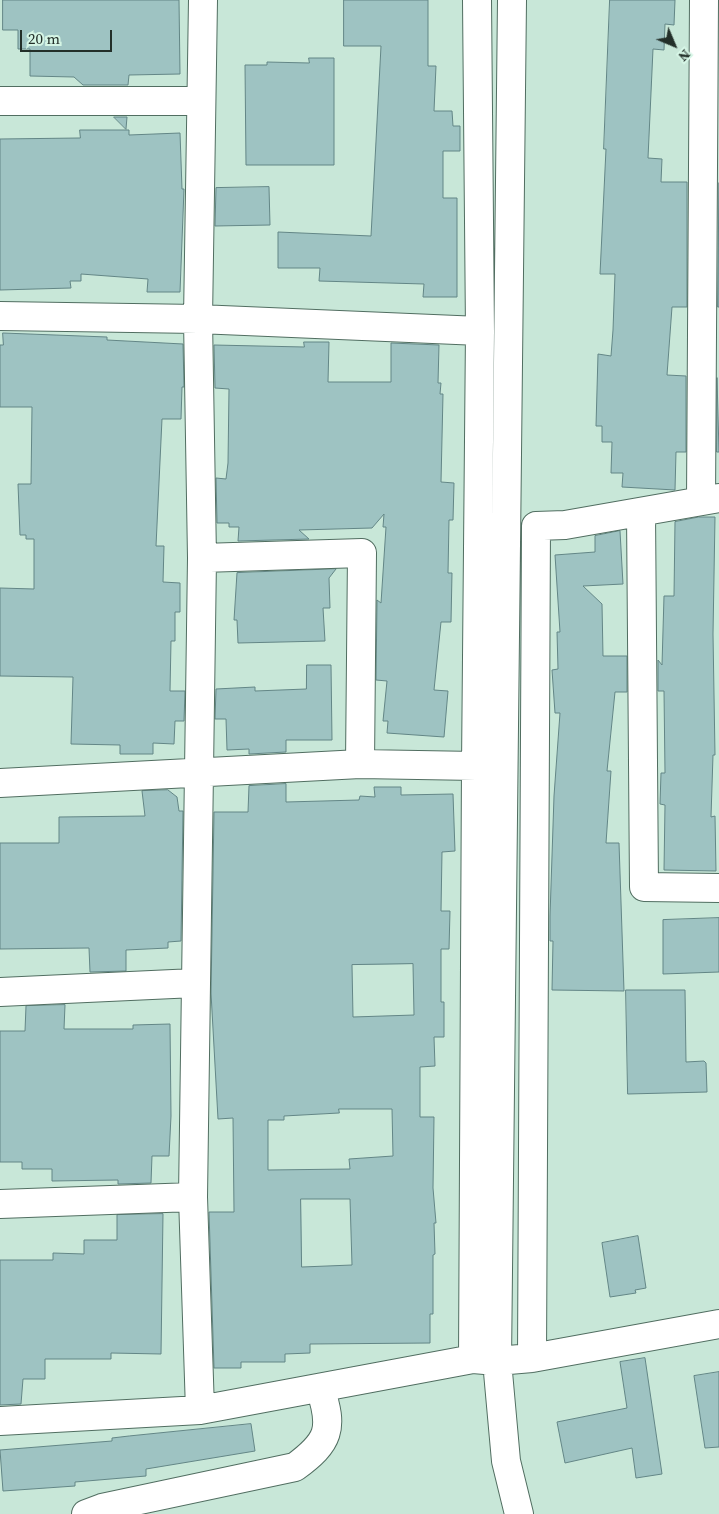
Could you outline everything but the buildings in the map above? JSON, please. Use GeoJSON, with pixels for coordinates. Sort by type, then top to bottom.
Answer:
{"type":"FeatureCollection","features":[{"type":"Feature","properties":{"kind":"street"},"geometry":{"type":"LineString","coordinates":[[200,1410],[194,1197],[195,983],[202,558],[198,319],[203,0]]}},
{"type":"Feature","properties":{"kind":"street"},"geometry":{"type":"LineString","coordinates":[[477,0],[480,331],[476,766],[485,1360],[519,1514]]}},
{"type":"Feature","properties":{"kind":"street"},"geometry":{"type":"LineString","coordinates":[[485,1360],[512,0]]}},
{"type":"Feature","properties":{"kind":"street"},"geometry":{"type":"LineString","coordinates":[[532,1358],[536,526],[565,525],[710,500],[704,0]]}},
{"type":"Feature","properties":{"kind":"street"},"geometry":{"type":"LineString","coordinates":[[0,101],[201,101]]}},
{"type":"Feature","properties":{"kind":"street"},"geometry":{"type":"LineString","coordinates":[[0,316],[198,319],[480,331]]}},
{"type":"Feature","properties":{"kind":"street"},"geometry":{"type":"LineString","coordinates":[[641,512],[644,887],[719,888]]}},
{"type":"Feature","properties":{"kind":"street"},"geometry":{"type":"LineString","coordinates":[[202,558],[362,553],[360,764]]}},
{"type":"Feature","properties":{"kind":"street"},"geometry":{"type":"LineString","coordinates":[[0,783],[360,764],[476,766]]}},
{"type":"Feature","properties":{"kind":"street"},"geometry":{"type":"LineString","coordinates":[[0,992],[195,983]]}},
{"type":"Feature","properties":{"kind":"street"},"geometry":{"type":"LineString","coordinates":[[0,1204],[194,1197]]}},
{"type":"Feature","properties":{"kind":"street"},"geometry":{"type":"LineString","coordinates":[[0,1421],[200,1410],[485,1360],[532,1358],[719,1324]]}},
{"type":"Feature","properties":{"kind":"street"},"geometry":{"type":"LineString","coordinates":[[86,1514],[102,1508],[295,1467],[312,1455],[325,1439],[327,1423],[326,1405],[320,1388]]}}]}
